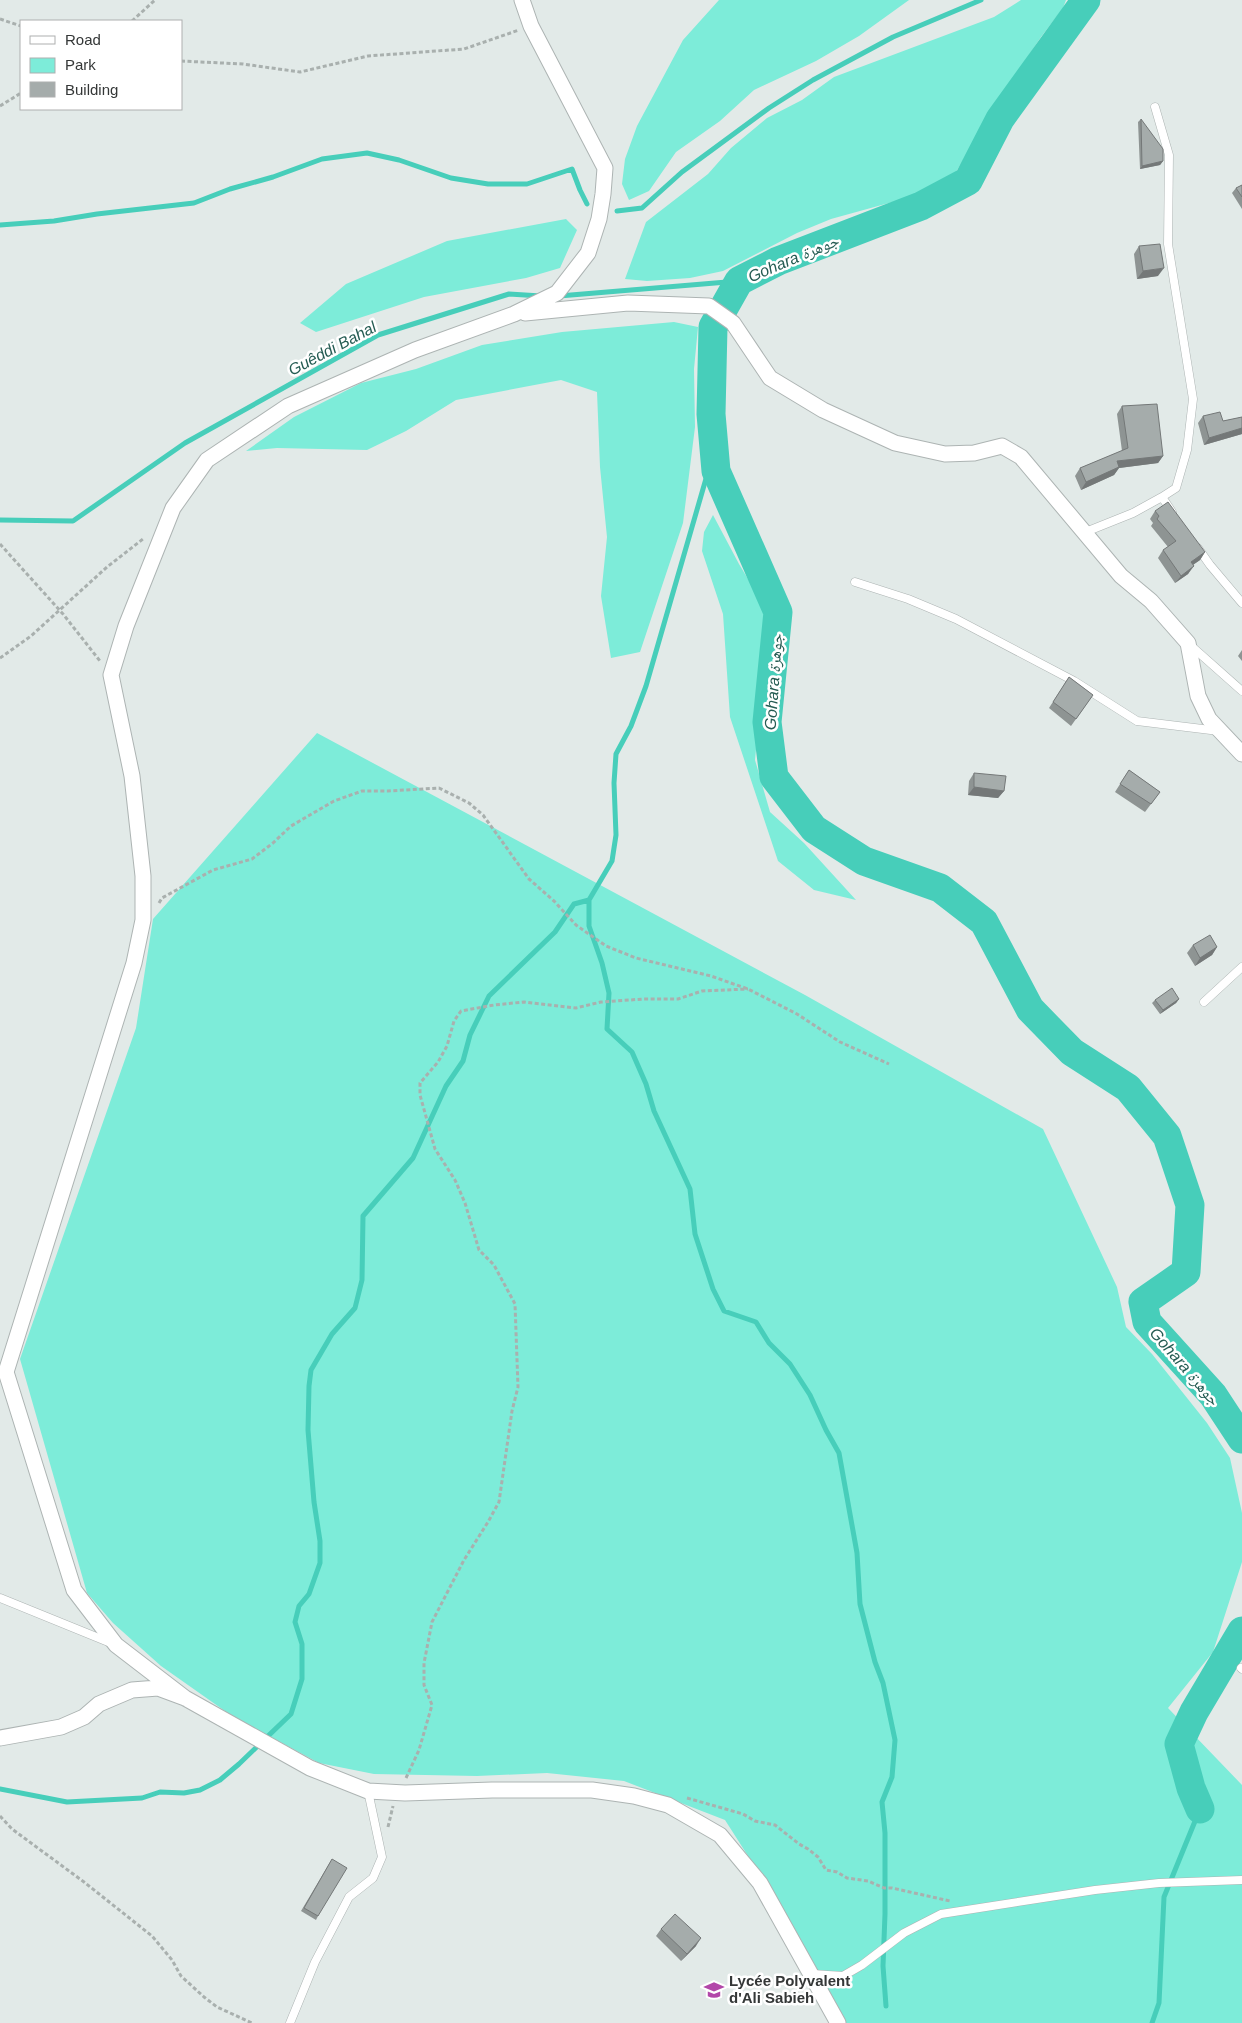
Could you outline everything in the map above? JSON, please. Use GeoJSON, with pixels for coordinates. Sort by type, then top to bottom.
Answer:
{"type":"FeatureCollection","features":[{"type":"Feature","properties":{"kind":"street"},"geometry":{"type":"LineString","coordinates":[[522,0],[531,26],[604,168],[603,194],[588,253],[557,293],[514,314],[415,350],[288,406],[207,460],[173,508],[126,626],[111,675],[132,776],[143,876],[143,920],[134,964],[6,1372],[74,1590],[116,1645],[185,1698],[310,1768],[368,1791],[592,1790],[634,1796],[668,1805],[720,1835],[760,1883],[838,2023]]}},
{"type":"Feature","properties":{"kind":"street"},"geometry":{"type":"LineString","coordinates":[[514,314],[628,303],[709,306],[734,323],[770,378],[823,410],[895,443],[945,454],[974,453],[1002,446],[1021,457],[1121,576],[1151,601],[1188,643],[1198,696],[1209,719],[1242,754]]}},
{"type":"Feature","properties":{"kind":"street"},"geometry":{"type":"LineString","coordinates":[[0,1738],[61,1727],[84,1717],[99,1704],[132,1690],[158,1688],[185,1698]]}},
{"type":"Feature","properties":{"kind":"lane"},"geometry":{"type":"LineString","coordinates":[[1083,533],[1133,513],[1176,488],[1186,450],[1193,399],[1168,244],[1169,156],[1155,107]]}},
{"type":"Feature","properties":{"kind":"lane"},"geometry":{"type":"LineString","coordinates":[[1162,497],[1178,520]]}},
{"type":"Feature","properties":{"kind":"lane"},"geometry":{"type":"LineString","coordinates":[[1194,543],[1210,566],[1242,603]]}},
{"type":"Feature","properties":{"kind":"lane"},"geometry":{"type":"LineString","coordinates":[[855,582],[908,599],[956,620],[1074,681],[1136,721],[1220,731]]}},
{"type":"Feature","properties":{"kind":"lane"},"geometry":{"type":"LineString","coordinates":[[1188,643],[1242,690]]}},
{"type":"Feature","properties":{"kind":"lane"},"geometry":{"type":"LineString","coordinates":[[1204,1002],[1242,967]]}},
{"type":"Feature","properties":{"kind":"lane"},"geometry":{"type":"LineString","coordinates":[[0,1598],[116,1645]]}},
{"type":"Feature","properties":{"kind":"lane"},"geometry":{"type":"LineString","coordinates":[[290,2023],[315,1962],[349,1897],[373,1878],[382,1857],[368,1791]]}},
{"type":"Feature","properties":{"kind":"lane"},"geometry":{"type":"LineString","coordinates":[[812,1974],[843,1976],[862,1965],[904,1933],[940,1914],[1132,1886],[1242,1880]]}},
{"type":"Feature","properties":{"kind":"path"},"geometry":{"type":"LineString","coordinates":[[133,20],[155,0]]}},
{"type":"Feature","properties":{"kind":"path"},"geometry":{"type":"LineString","coordinates":[[0,18],[20,26]]}},
{"type":"Feature","properties":{"kind":"path"},"geometry":{"type":"LineString","coordinates":[[182,61],[243,64],[300,72],[368,56],[464,49],[531,26]]}},
{"type":"Feature","properties":{"kind":"path"},"geometry":{"type":"LineString","coordinates":[[0,106],[20,94]]}},
{"type":"Feature","properties":{"kind":"path"},"geometry":{"type":"LineString","coordinates":[[0,658],[31,636],[107,567],[149,535]]}},
{"type":"Feature","properties":{"kind":"path"},"geometry":{"type":"LineString","coordinates":[[0,544],[60,611],[111,675]]}},
{"type":"Feature","properties":{"kind":"path"},"geometry":{"type":"LineString","coordinates":[[143,920],[162,898],[213,870],[252,859],[291,826],[334,801],[362,791],[439,788],[469,803],[483,815],[529,879],[554,901],[576,925],[606,946],[636,958],[711,976],[748,989],[797,1014],[840,1042],[889,1064]]}},
{"type":"Feature","properties":{"kind":"path"},"geometry":{"type":"LineString","coordinates":[[382,1857],[397,1792],[405,1782],[419,1750],[432,1705],[424,1686],[424,1663],[432,1622],[464,1560],[499,1502],[512,1411],[518,1387],[515,1304],[494,1265],[479,1250],[465,1203],[455,1180],[435,1149],[420,1095],[420,1083],[438,1062],[447,1046],[454,1021],[461,1011],[524,1002],[576,1008],[601,1002],[644,998],[678,999],[702,991],[748,989]]}},
{"type":"Feature","properties":{"kind":"path"},"geometry":{"type":"LineString","coordinates":[[659,1803],[679,1797],[693,1799],[743,1814],[755,1821],[764,1821],[782,1829],[799,1844],[808,1849],[818,1857],[826,1870],[837,1872],[847,1878],[868,1881],[884,1888],[949,1900],[974,1909]]}},
{"type":"Feature","properties":{"kind":"path"},"geometry":{"type":"LineString","coordinates":[[0,1816],[20,1834],[152,1936],[172,1960],[181,1976],[204,1997],[218,2007],[252,2023]]}},
{"type":"Feature","properties":{"kind":"green space"},"geometry":{"type":"Polygon","coordinates":[[[719,0],[909,0],[859,36],[816,61],[754,90],[720,121],[676,152],[649,191],[629,200],[622,184],[625,159],[637,126],[683,40],[719,0]]]}},
{"type":"Feature","properties":{"kind":"green space"},"geometry":{"type":"Polygon","coordinates":[[[1021,0],[1066,0],[1063,8],[992,110],[956,172],[907,198],[831,219],[797,233],[723,271],[690,278],[647,281],[625,279],[646,222],[708,174],[731,148],[767,118],[802,100],[834,77],[994,17],[1021,0]]]}},
{"type":"Feature","properties":{"kind":"green space"},"geometry":{"type":"Polygon","coordinates":[[[566,219],[577,230],[560,268],[526,278],[424,297],[316,332],[300,323],[346,284],[447,241],[566,219]]]}},
{"type":"Feature","properties":{"kind":"green space"},"geometry":{"type":"Polygon","coordinates":[[[674,322],[698,327],[694,369],[695,427],[683,523],[640,652],[611,658],[601,596],[607,537],[600,467],[597,392],[561,380],[456,400],[406,431],[367,450],[277,448],[246,451],[294,417],[361,383],[416,369],[482,345],[562,332],[674,322]]]}},
{"type":"Feature","properties":{"kind":"green space"},"geometry":{"type":"Polygon","coordinates":[[[713,515],[769,614],[755,760],[770,812],[804,843],[856,900],[814,890],[778,861],[730,717],[723,614],[702,551],[704,532],[713,515]]]}},
{"type":"Feature","properties":{"kind":"green space"},"geometry":{"type":"Polygon","coordinates":[[[317,733],[805,995],[1043,1129],[1117,1287],[1126,1327],[1152,1354],[1207,1423],[1230,1458],[1242,1513],[1242,1562],[1213,1652],[1168,1708],[1242,1785],[1242,2023],[844,2023],[796,1931],[725,1820],[624,1781],[547,1773],[477,1776],[374,1774],[319,1763],[232,1716],[161,1666],[113,1623],[87,1593],[20,1359],[136,1028],[153,919],[317,733]]]}},
{"type":"Feature","properties":{"kind":"building"},"geometry":{"type":"Polygon","coordinates":[[[1141,119],[1163,149],[1163,161],[1142,166],[1141,119]]]}},
{"type":"Feature","properties":{"kind":"building"},"geometry":{"type":"Polygon","coordinates":[[[1242,185],[1242,197],[1236,188],[1242,185]]]}},
{"type":"Feature","properties":{"kind":"building"},"geometry":{"type":"Polygon","coordinates":[[[1160,244],[1164,268],[1143,271],[1139,246],[1160,244]]]}},
{"type":"Feature","properties":{"kind":"building"},"geometry":{"type":"Polygon","coordinates":[[[1157,404],[1163,456],[1117,461],[1119,467],[1086,482],[1080,468],[1128,448],[1122,406],[1157,404]]]}},
{"type":"Feature","properties":{"kind":"building"},"geometry":{"type":"Polygon","coordinates":[[[1220,412],[1223,421],[1242,417],[1242,428],[1209,438],[1203,416],[1220,412]]]}},
{"type":"Feature","properties":{"kind":"building"},"geometry":{"type":"Polygon","coordinates":[[[1168,502],[1205,552],[1191,562],[1194,566],[1181,576],[1163,550],[1176,541],[1157,519],[1159,516],[1155,511],[1168,502]]]}},
{"type":"Feature","properties":{"kind":"building"},"geometry":{"type":"Polygon","coordinates":[[[1069,677],[1093,695],[1076,719],[1053,702],[1069,677]]]}},
{"type":"Feature","properties":{"kind":"building"},"geometry":{"type":"Polygon","coordinates":[[[1129,770],[1160,792],[1151,804],[1120,784],[1129,770]]]}},
{"type":"Feature","properties":{"kind":"building"},"geometry":{"type":"Polygon","coordinates":[[[974,773],[1006,776],[1004,791],[974,787],[974,773]]]}},
{"type":"Feature","properties":{"kind":"building"},"geometry":{"type":"Polygon","coordinates":[[[1210,935],[1217,947],[1200,958],[1193,945],[1210,935]]]}},
{"type":"Feature","properties":{"kind":"building"},"geometry":{"type":"Polygon","coordinates":[[[1172,988],[1179,999],[1163,1010],[1155,1000],[1172,988]]]}},
{"type":"Feature","properties":{"kind":"building"},"geometry":{"type":"Polygon","coordinates":[[[332,1859],[347,1868],[318,1916],[304,1908],[332,1859]]]}},
{"type":"Feature","properties":{"kind":"building"},"geometry":{"type":"Polygon","coordinates":[[[675,1914],[701,1938],[687,1954],[661,1929],[675,1914]]]}},
{"type":"Feature","properties":{"kind":"waterway"},"geometry":{"type":"LineString","coordinates":[[617,211],[642,208],[682,172],[769,108],[813,80],[893,37],[981,0]]}},
{"type":"Feature","properties":{"kind":"waterway","name":"Gohara جوهرة"},"geometry":{"type":"LineString","coordinates":[[1086,0],[1000,119],[968,181],[921,206],[778,261],[739,281],[713,327],[711,414],[716,471],[778,612],[767,722],[774,777],[814,829],[864,861],[940,888],[984,922],[1030,1009],[1072,1052],[1128,1088],[1167,1136],[1190,1205],[1186,1272],[1143,1302],[1147,1322],[1213,1395],[1242,1439]]}},
{"type":"Feature","properties":{"kind":"waterway"},"geometry":{"type":"LineString","coordinates":[[0,225],[54,221],[194,203],[230,189],[273,177],[322,159],[367,153],[399,160],[451,178],[488,184],[527,184],[572,169],[587,204]]}},
{"type":"Feature","properties":{"kind":"waterway","name":"Guêddi Bahal"},"geometry":{"type":"LineString","coordinates":[[559,296],[739,281]]}},
{"type":"Feature","properties":{"kind":"waterway","name":"Guêddi Bahal"},"geometry":{"type":"LineString","coordinates":[[0,520],[73,521],[185,443],[378,335],[509,294],[541,296]]}},
{"type":"Feature","properties":{"kind":"waterway"},"geometry":{"type":"LineString","coordinates":[[714,451],[646,686],[631,726],[616,754],[614,783],[616,835],[612,861],[589,900],[589,926],[602,963],[609,993],[607,1029],[632,1052],[646,1084],[654,1111],[690,1189],[695,1234],[713,1289],[724,1311],[756,1322],[769,1343],[790,1364],[810,1395],[839,1453],[857,1553],[860,1604],[875,1662],[883,1683],[895,1740],[892,1777],[882,1802],[885,1833],[883,1966],[886,2006]]}},
{"type":"Feature","properties":{"kind":"waterway"},"geometry":{"type":"LineString","coordinates":[[0,1789],[67,1802],[142,1798],[160,1792],[184,1793],[200,1790],[220,1780],[291,1714],[302,1679],[302,1644],[295,1622],[299,1606],[309,1594],[320,1563],[320,1541],[314,1502],[308,1430],[311,1370],[332,1334],[355,1308],[362,1280],[363,1216],[413,1158],[446,1086],[463,1061],[470,1035],[489,996],[555,932],[574,904],[589,900]]}},
{"type":"Feature","properties":{"kind":"waterway","name":"Gohara جوهرة"},"geometry":{"type":"LineString","coordinates":[[1200,1809],[1191,1788],[1179,1744],[1194,1712],[1242,1631]]}},
{"type":"Feature","properties":{"kind":"waterway"},"geometry":{"type":"LineString","coordinates":[[1152,2023],[1159,2003],[1164,1897],[1200,1809]]}},
{"type":"Feature","properties":{"kind":"place","name":"Lycée Polyvalent d'Ali Sabieh"},"geometry":{"type":"Point","coordinates":[714,1990]}}]}
